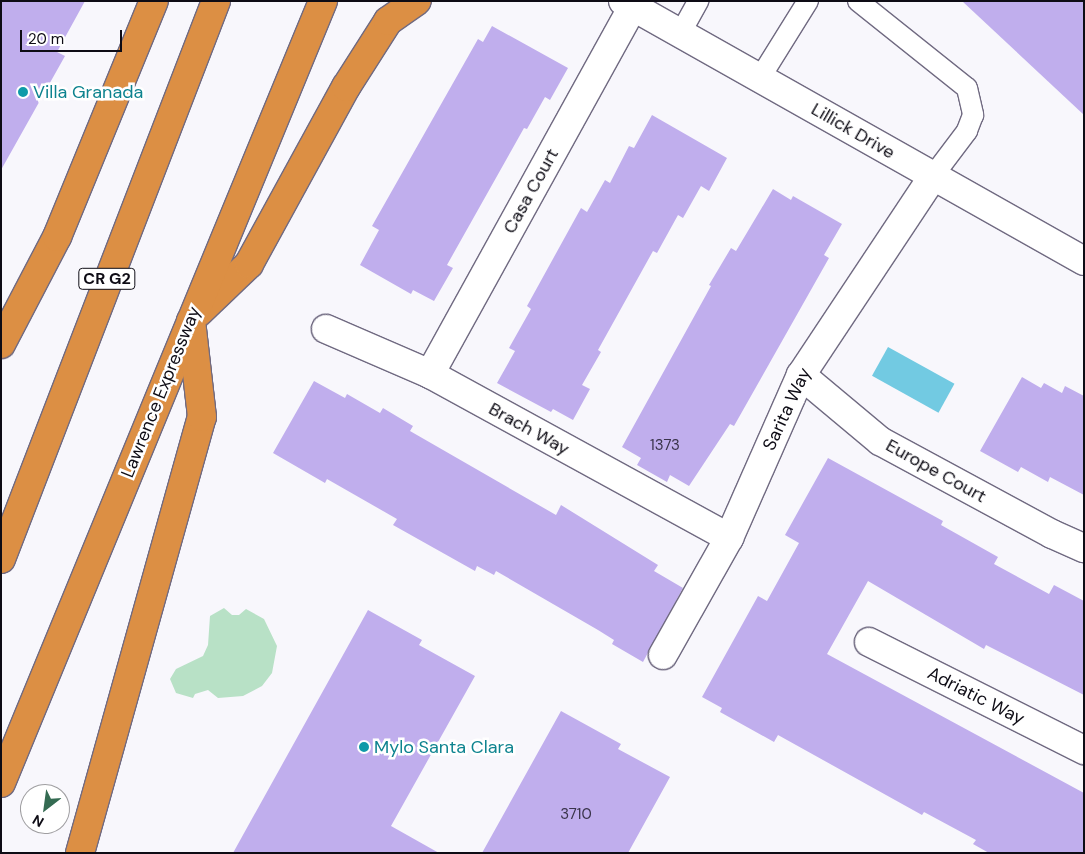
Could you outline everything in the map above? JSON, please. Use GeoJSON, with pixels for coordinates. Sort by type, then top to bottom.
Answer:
{"type":"FeatureCollection","features":[{"type":"Feature","properties":{"kind":"highway"},"geometry":{"type":"LineString","coordinates":[[1,344],[57,237],[154,1]]}},
{"type":"Feature","properties":{"kind":"highway","name":"CR G2"},"geometry":{"type":"LineString","coordinates":[[1,559],[216,1]]}},
{"type":"Feature","properties":{"kind":"highway","name":"Lawrence Expressway"},"geometry":{"type":"LineString","coordinates":[[1,783],[190,320],[323,1]]}},
{"type":"Feature","properties":{"kind":"highway"},"geometry":{"type":"LineString","coordinates":[[80,853],[202,417],[190,320],[249,264],[346,88],[388,21],[418,1]]}},
{"type":"Feature","properties":{"kind":"highway"},"geometry":{"type":"LineString","coordinates":[[1,301],[57,237]]}},
{"type":"Feature","properties":{"kind":"street","name":"Lillick Drive"},"geometry":{"type":"LineString","coordinates":[[628,4],[1084,261]]}},
{"type":"Feature","properties":{"kind":"street","name":"Casa Court"},"geometry":{"type":"LineString","coordinates":[[430,374],[628,4]]}},
{"type":"Feature","properties":{"kind":"street","name":"Sarita Way"},"geometry":{"type":"LineString","coordinates":[[663,655],[728,538],[801,375],[933,176]]}},
{"type":"Feature","properties":{"kind":"street","name":"Brach Way"},"geometry":{"type":"LineString","coordinates":[[326,329],[430,374],[728,538]]}},
{"type":"Feature","properties":{"kind":"street","name":"Europe Court"},"geometry":{"type":"LineString","coordinates":[[801,375],[880,441],[1052,534],[1084,548]]}},
{"type":"Feature","properties":{"kind":"street","name":"Adriatic Way"},"geometry":{"type":"LineString","coordinates":[[869,642],[1084,750]]}},
{"type":"Feature","properties":{"kind":"lane"},"geometry":{"type":"LineString","coordinates":[[680,34],[698,1]]}},
{"type":"Feature","properties":{"kind":"lane"},"geometry":{"type":"LineString","coordinates":[[760,78],[808,1]]}},
{"type":"Feature","properties":{"kind":"lane"},"geometry":{"type":"LineString","coordinates":[[858,1],[967,88],[973,115],[967,131],[933,176]]}},
{"type":"Feature","properties":{"kind":"green space"},"geometry":{"type":"Polygon","coordinates":[[[224,608],[232,615],[239,615],[246,609],[264,619],[277,646],[272,673],[262,686],[243,696],[218,698],[208,690],[195,694],[193,698],[176,693],[170,679],[176,669],[203,656],[208,645],[210,616],[224,608]]]}},
{"type":"Feature","properties":{"kind":"water"},"geometry":{"type":"Polygon","coordinates":[[[888,347],[954,384],[938,413],[872,376],[888,347]]]}},
{"type":"Feature","properties":{"kind":"building","name":"Villa Granada"},"geometry":{"type":"Polygon","coordinates":[[[1,1],[85,1],[57,52],[65,56],[1,170],[1,1]]]}},
{"type":"Feature","properties":{"kind":"building"},"geometry":{"type":"Polygon","coordinates":[[[962,1],[1084,1],[1084,115],[962,1]]]}},
{"type":"Feature","properties":{"kind":"building"},"geometry":{"type":"Polygon","coordinates":[[[492,26],[568,68],[550,100],[545,97],[527,129],[524,128],[447,265],[453,268],[434,301],[413,290],[411,294],[360,265],[379,230],[372,226],[478,39],[483,42],[492,26]]]}},
{"type":"Feature","properties":{"kind":"building"},"geometry":{"type":"Polygon","coordinates":[[[652,115],[727,158],[709,191],[701,186],[683,218],[678,215],[657,253],[653,251],[598,350],[601,352],[582,385],[590,389],[573,420],[553,409],[551,412],[497,383],[515,351],[509,348],[531,309],[527,306],[581,208],[587,212],[605,180],[610,183],[629,146],[634,148],[652,115]]]}},
{"type":"Feature","properties":{"kind":"building"},"geometry":{"type":"Polygon","coordinates":[[[773,189],[791,200],[793,196],[842,224],[824,255],[829,258],[734,426],[730,424],[689,486],[670,475],[667,482],[637,465],[641,458],[622,447],[711,286],[709,285],[731,248],[736,251],[773,189]]]}},
{"type":"Feature","properties":{"kind":"building"},"geometry":{"type":"Polygon","coordinates":[[[1022,377],[1041,388],[1044,383],[1062,393],[1065,386],[1084,396],[1084,495],[1050,477],[1048,482],[1021,467],[1018,472],[980,451],[1022,377]]]}},
{"type":"Feature","properties":{"kind":"building"},"geometry":{"type":"Polygon","coordinates":[[[314,381],[345,398],[347,394],[380,413],[383,408],[413,426],[410,431],[556,515],[561,505],[658,565],[654,571],[683,588],[643,662],[612,644],[614,640],[598,630],[496,571],[494,575],[477,566],[475,571],[393,525],[397,519],[327,479],[325,483],[273,453],[314,381]]]}},
{"type":"Feature","properties":{"kind":"building"},"geometry":{"type":"Polygon","coordinates":[[[828,458],[943,521],[941,525],[998,557],[994,564],[1049,594],[1054,585],[1084,601],[1084,695],[986,645],[984,649],[868,581],[827,654],[1084,793],[1084,853],[989,853],[973,844],[976,840],[924,812],[922,815],[778,735],[774,742],[720,712],[722,708],[702,697],[758,596],[767,601],[799,543],[785,535],[828,458]]]}},
{"type":"Feature","properties":{"kind":"building","name":"Mylo Santa Clara"},"geometry":{"type":"Polygon","coordinates":[[[368,610],[422,640],[419,645],[475,676],[391,826],[439,853],[233,853],[368,610]]]}},
{"type":"Feature","properties":{"kind":"building","name":"Mylo Santa Clara"},"geometry":{"type":"Polygon","coordinates":[[[561,711],[621,744],[618,749],[670,777],[628,853],[482,853],[561,711]]]}},
{"type":"Feature","properties":{"kind":"place","name":"Villa Granada"},"geometry":{"type":"Point","coordinates":[23,92]}},
{"type":"Feature","properties":{"kind":"place","name":"Mylo Santa Clara"},"geometry":{"type":"Point","coordinates":[364,747]}}]}
